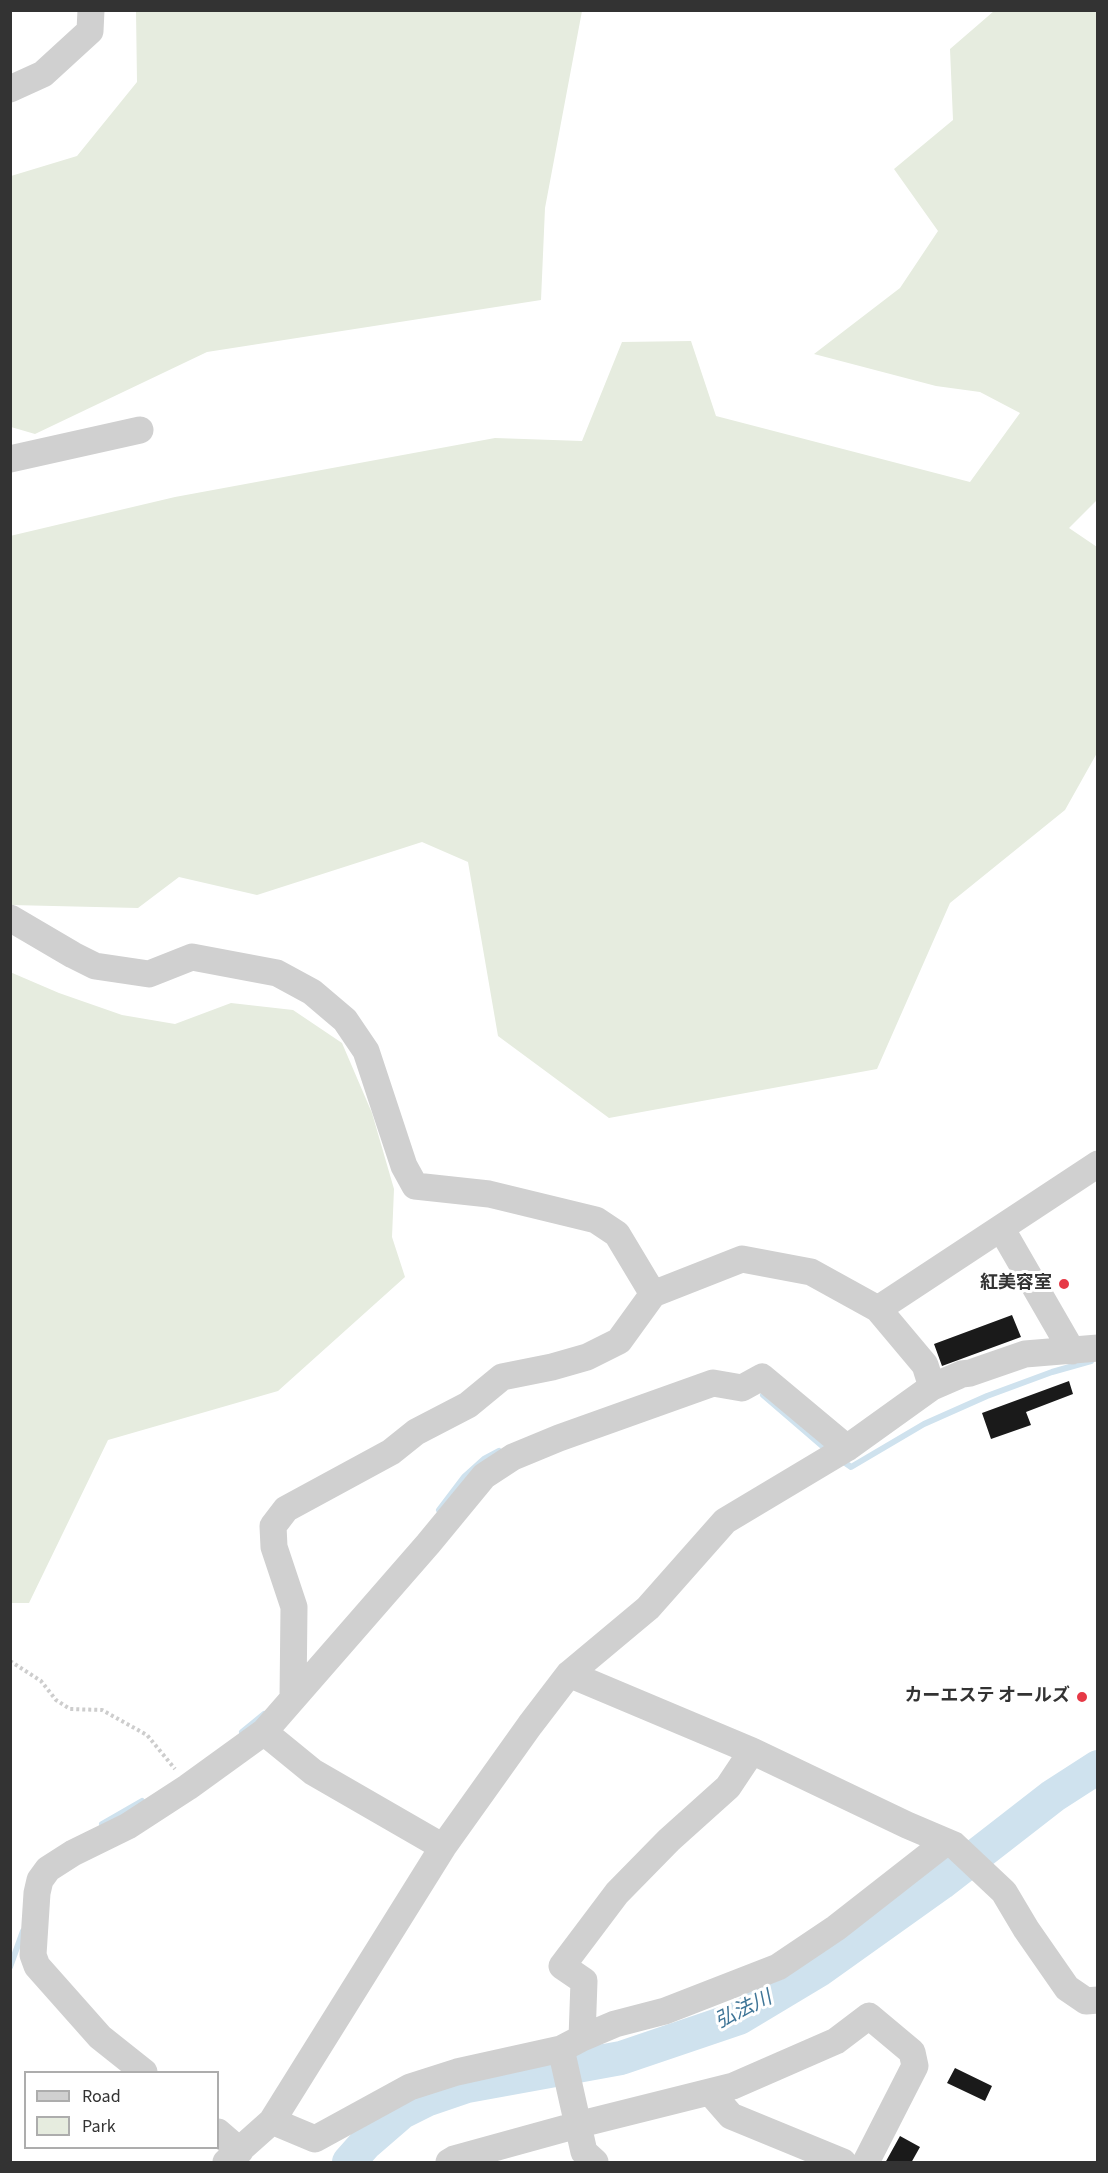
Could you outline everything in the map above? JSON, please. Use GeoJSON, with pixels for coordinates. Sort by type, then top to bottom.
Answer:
{"type":"FeatureCollection","features":[{"type":"Feature","properties":{"kind":"street"},"geometry":{"type":"LineString","coordinates":[[10,89],[43,74],[90,31],[92,10]]}},
{"type":"Feature","properties":{"kind":"street"},"geometry":{"type":"LineString","coordinates":[[10,459],[140,430]]}},
{"type":"Feature","properties":{"kind":"street"},"geometry":{"type":"LineString","coordinates":[[10,918],[95,966],[149,974],[192,957],[278,973],[312,992],[345,1020],[366,1051],[404,1166],[415,1186],[489,1194],[596,1220],[617,1234],[653,1294]]}},
{"type":"Feature","properties":{"kind":"street"},"geometry":{"type":"LineString","coordinates":[[878,1309],[1098,1164]]}},
{"type":"Feature","properties":{"kind":"street"},"geometry":{"type":"LineString","coordinates":[[1001,1228],[1085,1350]]}},
{"type":"Feature","properties":{"kind":"street"},"geometry":{"type":"LineString","coordinates":[[293,1698],[294,1608],[274,1547],[273,1526],[286,1509],[391,1452],[416,1432],[468,1405],[502,1377],[587,1357],[619,1341],[653,1294],[742,1259],[811,1272],[878,1309],[925,1365],[932,1387]]}},
{"type":"Feature","properties":{"kind":"street"},"geometry":{"type":"LineString","coordinates":[[219,2134],[233,2157],[272,2121],[443,1847],[530,1725],[569,1674],[648,1608],[725,1521],[847,1448],[932,1387],[962,1374],[1025,1354],[1085,1350]]}},
{"type":"Feature","properties":{"kind":"street"},"geometry":{"type":"LineString","coordinates":[[142,2071],[100,2037],[37,1966],[33,1954],[40,1880],[48,1869],[73,1853],[128,1826],[264,1732],[429,1544],[484,1476],[513,1457],[559,1438],[713,1383],[752,1383],[847,1448]]}},
{"type":"Feature","properties":{"kind":"street"},"geometry":{"type":"LineString","coordinates":[[569,1674],[752,1751],[954,1845],[1004,1892],[1026,1929],[1068,1988],[1086,2001],[1098,2000]]}},
{"type":"Feature","properties":{"kind":"street"},"geometry":{"type":"LineString","coordinates":[[264,1732],[313,1772],[443,1847]]}},
{"type":"Feature","properties":{"kind":"street"},"geometry":{"type":"LineString","coordinates":[[595,2163],[584,2152],[570,2081],[571,2043],[584,1981],[562,1966],[617,1893],[669,1840],[728,1787],[752,1751]]}},
{"type":"Feature","properties":{"kind":"street"},"geometry":{"type":"LineString","coordinates":[[272,2121],[315,2139],[410,2087],[457,2072],[571,2043],[615,2024],[665,2011],[778,1967],[836,1928],[946,1842]]}},
{"type":"Feature","properties":{"kind":"street"},"geometry":{"type":"LineString","coordinates":[[449,2163],[454,2159],[579,2125],[734,2086],[836,2041],[869,2016],[912,2052],[915,2066],[866,2163]]}},
{"type":"Feature","properties":{"kind":"street"},"geometry":{"type":"LineString","coordinates":[[710,2092],[731,2116],[843,2163]]}},
{"type":"Feature","properties":{"kind":"path"},"geometry":{"type":"LineString","coordinates":[[10,1661],[41,1681],[56,1700],[70,1709],[102,1710],[147,1735],[188,1786]]}},
{"type":"Feature","properties":{"kind":"green space"},"geometry":{"type":"Polygon","coordinates":[[[136,11],[582,11],[545,208],[541,300],[207,352],[35,434],[11,427],[11,176],[77,156],[137,82],[136,11]]]}},
{"type":"Feature","properties":{"kind":"green space"},"geometry":{"type":"Polygon","coordinates":[[[994,11],[1097,11],[1097,500],[1069,528],[1097,547],[1097,753],[1065,810],[950,903],[877,1069],[609,1118],[498,1036],[468,862],[422,842],[257,895],[179,877],[138,908],[11,905],[10,536],[175,497],[495,438],[582,441],[622,342],[691,341],[716,416],[970,482],[1020,413],[980,392],[936,386],[814,354],[900,288],[938,231],[894,169],[953,120],[950,49],[994,11]]]}},
{"type":"Feature","properties":{"kind":"green space"},"geometry":{"type":"Polygon","coordinates":[[[10,972],[59,993],[122,1015],[175,1024],[231,1003],[293,1010],[342,1043],[372,1113],[394,1189],[392,1237],[405,1277],[278,1391],[108,1440],[29,1603],[10,1603],[10,972]]]}},
{"type":"Feature","properties":{"kind":"building"},"geometry":{"type":"Polygon","coordinates":[[[1012,1315],[1021,1337],[942,1366],[934,1344],[1012,1315]]]}},
{"type":"Feature","properties":{"kind":"building"},"geometry":{"type":"Polygon","coordinates":[[[1069,1381],[1073,1394],[1026,1412],[1031,1425],[991,1439],[982,1413],[1069,1381]]]}},
{"type":"Feature","properties":{"kind":"building"},"geometry":{"type":"Polygon","coordinates":[[[955,2068],[992,2086],[985,2101],[947,2083],[955,2068]]]}},
{"type":"Feature","properties":{"kind":"building"},"geometry":{"type":"Polygon","coordinates":[[[900,2136],[920,2147],[911,2163],[885,2163],[900,2136]]]}},
{"type":"Feature","properties":{"kind":"waterway"},"geometry":{"type":"LineString","coordinates":[[841,1460],[851,1467],[924,1424],[987,1396],[1052,1372],[1091,1361]]}},
{"type":"Feature","properties":{"kind":"waterway"},"geometry":{"type":"LineString","coordinates":[[763,1395],[828,1451]]}},
{"type":"Feature","properties":{"kind":"waterway"},"geometry":{"type":"LineString","coordinates":[[439,1510],[464,1477],[484,1459],[499,1451]]}},
{"type":"Feature","properties":{"kind":"waterway"},"geometry":{"type":"LineString","coordinates":[[242,1732],[264,1714]]}},
{"type":"Feature","properties":{"kind":"waterway","name":"弘法川"},"geometry":{"type":"LineString","coordinates":[[349,2162],[365,2144],[402,2112],[426,2100],[467,2086],[621,2058],[739,2018],[819,1970],[941,1883],[1053,1796],[1098,1767]]}},
{"type":"Feature","properties":{"kind":"waterway"},"geometry":{"type":"LineString","coordinates":[[102,1824],[142,1801]]}},
{"type":"Feature","properties":{"kind":"waterway"},"geometry":{"type":"LineString","coordinates":[[10,1967],[23,1931]]}},
{"type":"Feature","properties":{"kind":"place","name":"紅美容室"},"geometry":{"type":"Point","coordinates":[1064,1284]}},
{"type":"Feature","properties":{"kind":"place","name":"カーエステ オールズ"},"geometry":{"type":"Point","coordinates":[1082,1697]}}]}
